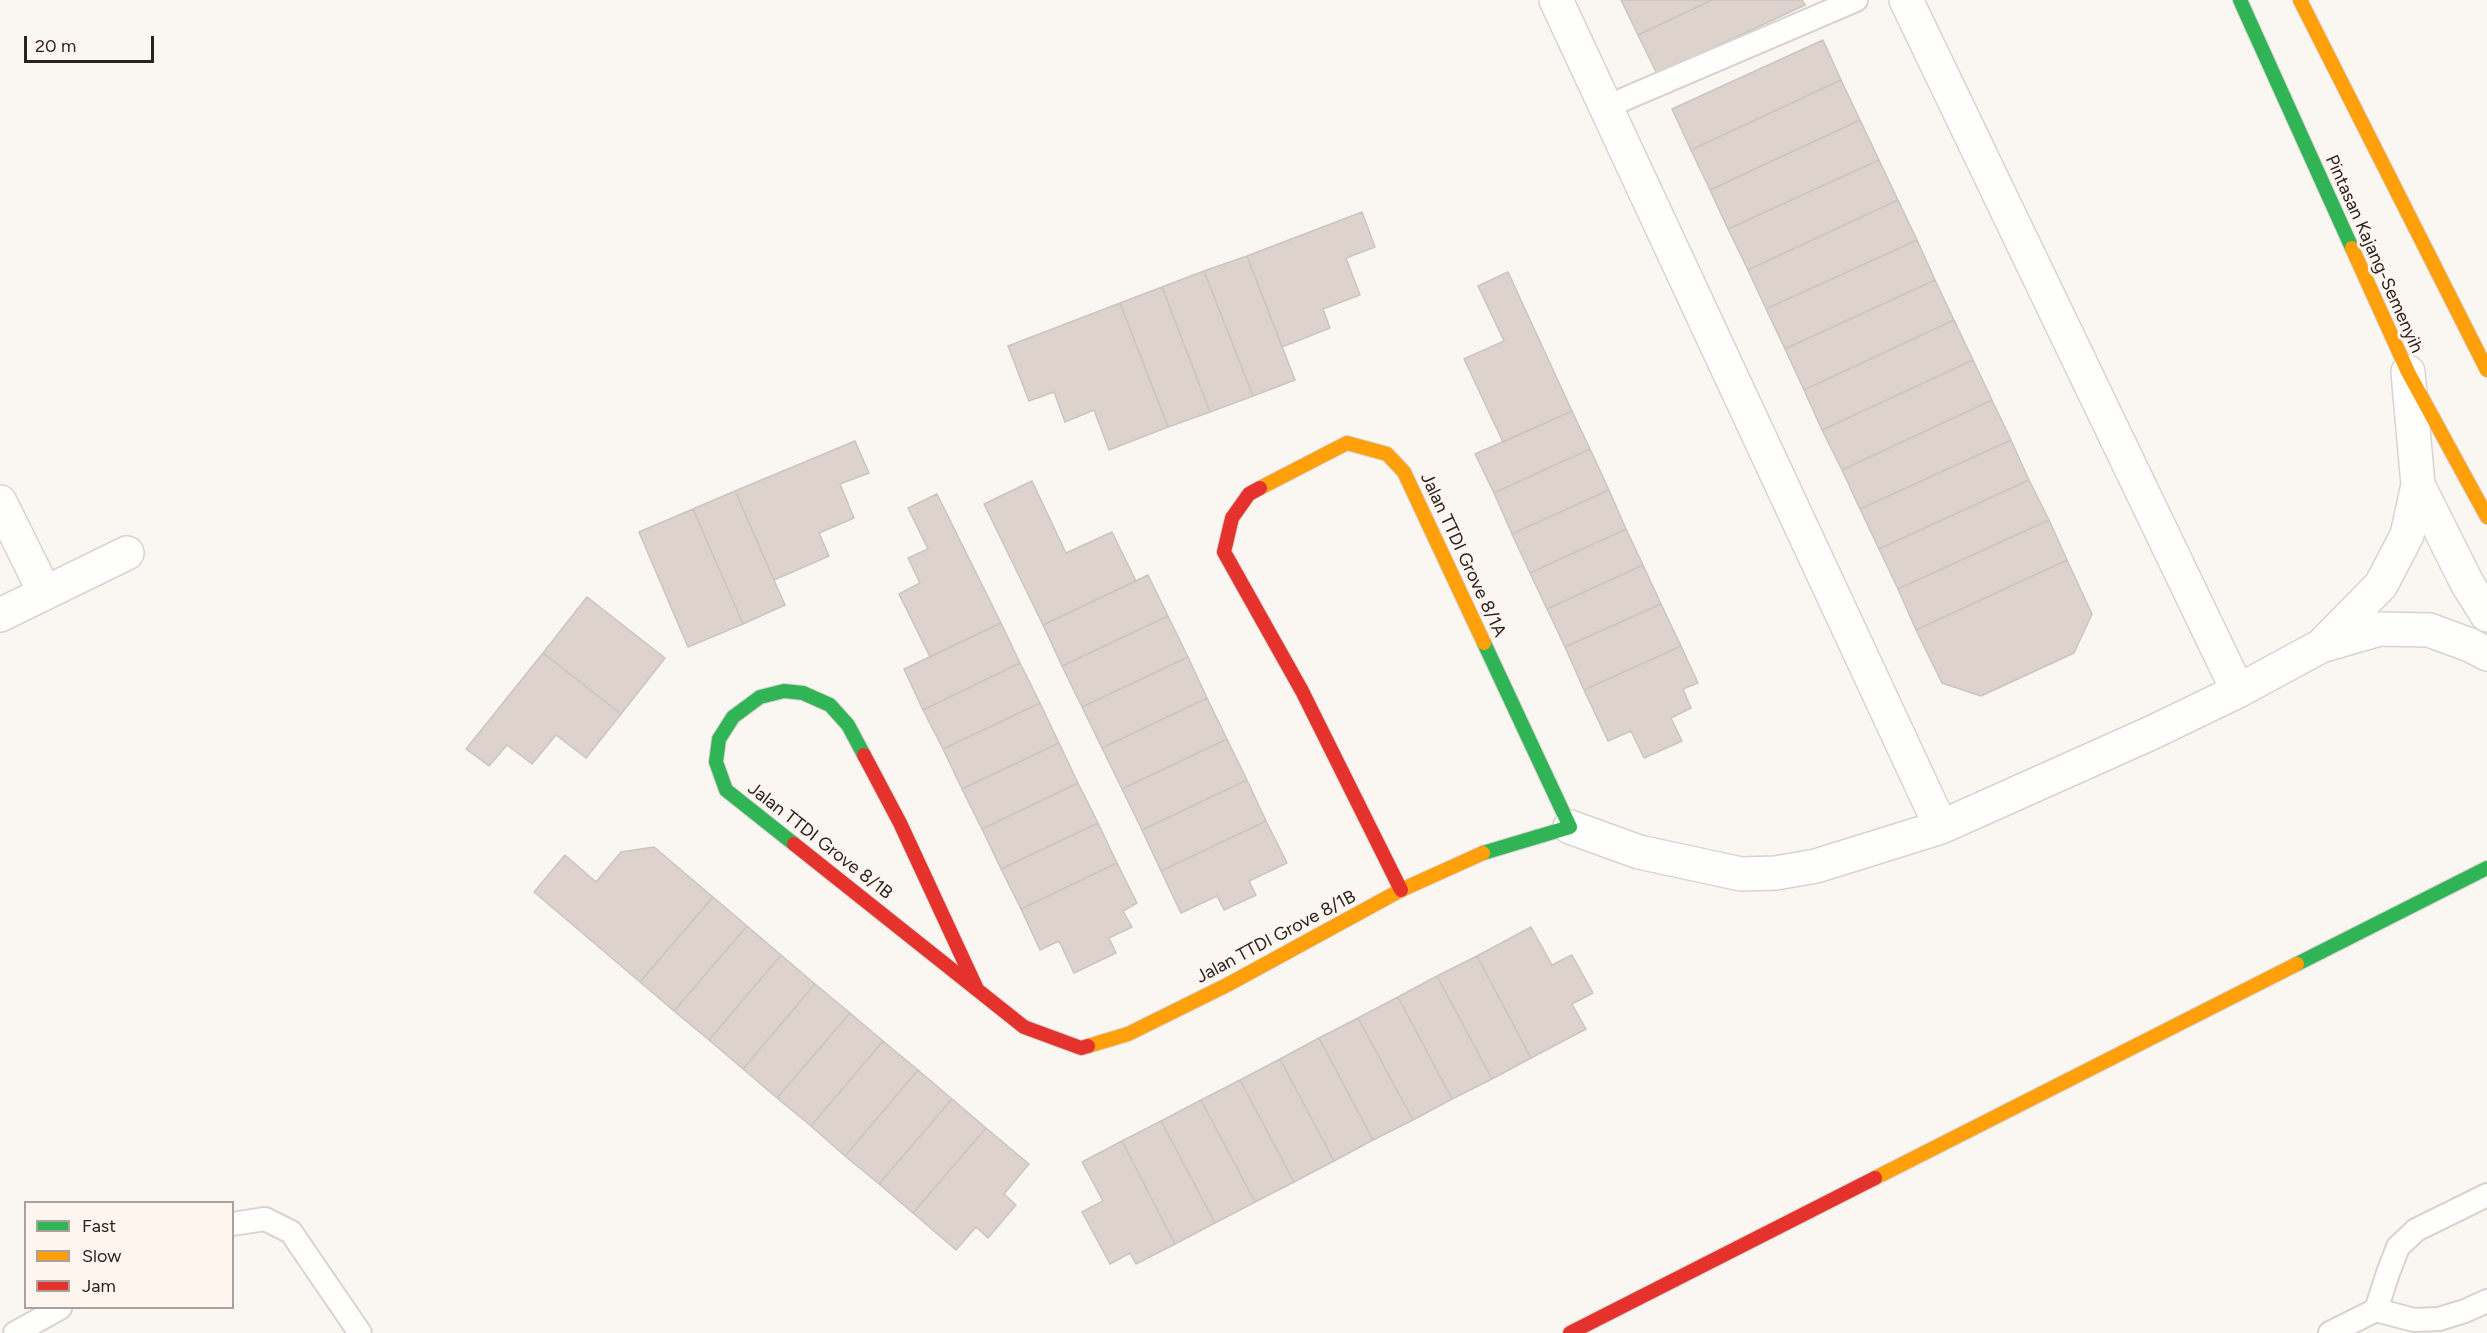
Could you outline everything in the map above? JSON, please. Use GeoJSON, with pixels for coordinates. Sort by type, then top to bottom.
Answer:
{"type":"FeatureCollection","features":[{"type":"Feature","properties":{"kind":"main road","name":"Pintasan Kajang-Semenyih"},"geometry":{"type":"LineString","coordinates":[[2240,0],[2408,372],[2487,517]]}},
{"type":"Feature","properties":{"kind":"main road"},"geometry":{"type":"LineString","coordinates":[[2304,4],[2487,370]]}},
{"type":"Feature","properties":{"kind":"main road","name":"Jalan TTDI Grove 8/1A"},"geometry":{"type":"LineString","coordinates":[[1401,890],[1302,691],[1224,552],[1232,518],[1249,494],[1347,442],[1387,454],[1404,472],[1570,827]]}},
{"type":"Feature","properties":{"kind":"main road","name":"Jalan TTDI Grove 8/1B"},"geometry":{"type":"LineString","coordinates":[[976,987],[900,823],[848,725],[830,705],[803,693],[784,691],[760,697],[733,717],[719,739],[716,762],[726,790],[1024,1027],[1081,1048],[1128,1034],[1217,990],[1401,890],[1485,852],[1570,827]]}},
{"type":"Feature","properties":{"kind":"main road"},"geometry":{"type":"LineString","coordinates":[[1570,1333],[2487,868]]}},
{"type":"Feature","properties":{"kind":"street"},"geometry":{"type":"LineString","coordinates":[[1556,0],[1941,827]]}},
{"type":"Feature","properties":{"kind":"street"},"geometry":{"type":"LineString","coordinates":[[1906,0],[2238,691]]}},
{"type":"Feature","properties":{"kind":"street"},"geometry":{"type":"LineString","coordinates":[[2321,646],[2381,585],[2407,536],[2418,485],[2408,372]]}},
{"type":"Feature","properties":{"kind":"street"},"geometry":{"type":"LineString","coordinates":[[2418,485],[2467,583],[2487,615]]}},
{"type":"Feature","properties":{"kind":"street"},"geometry":{"type":"LineString","coordinates":[[0,502],[45,593]]}},
{"type":"Feature","properties":{"kind":"street"},"geometry":{"type":"LineString","coordinates":[[0,615],[127,553]]}},
{"type":"Feature","properties":{"kind":"street"},"geometry":{"type":"LineString","coordinates":[[1570,827],[1639,852],[1741,874],[1776,873],[1816,866],[1941,827],[2151,733],[2238,691],[2321,646],[2380,630],[2429,630],[2470,645],[2487,654]]}},
{"type":"Feature","properties":{"kind":"lane"},"geometry":{"type":"LineString","coordinates":[[1606,107],[1856,0]]}},
{"type":"Feature","properties":{"kind":"lane"},"geometry":{"type":"LineString","coordinates":[[2376,1310],[2398,1247],[2416,1230],[2487,1195]]}},
{"type":"Feature","properties":{"kind":"lane"},"geometry":{"type":"LineString","coordinates":[[234,1224],[265,1219],[291,1232],[360,1333]]}},
{"type":"Feature","properties":{"kind":"lane"},"geometry":{"type":"LineString","coordinates":[[2330,1333],[2376,1310],[2414,1320],[2439,1319],[2487,1301]]}},
{"type":"Feature","properties":{"kind":"lane"},"geometry":{"type":"LineString","coordinates":[[15,1333],[58,1309]]}},
{"type":"Feature","properties":{"kind":"building"},"geometry":{"type":"Polygon","coordinates":[[[1621,0],[1712,0],[1638,35],[1621,0]]]}},
{"type":"Feature","properties":{"kind":"building"},"geometry":{"type":"Polygon","coordinates":[[[1712,0],[1802,0],[1805,5],[1657,74],[1638,35],[1712,0]]]}},
{"type":"Feature","properties":{"kind":"building"},"geometry":{"type":"Polygon","coordinates":[[[1823,40],[1841,80],[1691,150],[1672,109],[1823,40]]]}},
{"type":"Feature","properties":{"kind":"building"},"geometry":{"type":"Polygon","coordinates":[[[1841,80],[1860,120],[1710,190],[1691,150],[1841,80]]]}},
{"type":"Feature","properties":{"kind":"building"},"geometry":{"type":"Polygon","coordinates":[[[1860,120],[1879,160],[1728,229],[1710,190],[1860,120]]]}},
{"type":"Feature","properties":{"kind":"building"},"geometry":{"type":"Polygon","coordinates":[[[1879,160],[1898,200],[1748,270],[1728,229],[1879,160]]]}},
{"type":"Feature","properties":{"kind":"building"},"geometry":{"type":"Polygon","coordinates":[[[1898,200],[1917,240],[1766,309],[1748,270],[1898,200]]]}},
{"type":"Feature","properties":{"kind":"building"},"geometry":{"type":"Polygon","coordinates":[[[1362,212],[1375,247],[1346,258],[1360,295],[1323,309],[1330,328],[1282,347],[1247,256],[1362,212]]]}},
{"type":"Feature","properties":{"kind":"building"},"geometry":{"type":"Polygon","coordinates":[[[1917,240],[1935,280],[1785,349],[1766,309],[1917,240]]]}},
{"type":"Feature","properties":{"kind":"building"},"geometry":{"type":"Polygon","coordinates":[[[1247,256],[1295,380],[1253,396],[1204,271],[1247,256]]]}},
{"type":"Feature","properties":{"kind":"building"},"geometry":{"type":"Polygon","coordinates":[[[1204,271],[1253,396],[1210,412],[1162,287],[1204,271]]]}},
{"type":"Feature","properties":{"kind":"building"},"geometry":{"type":"Polygon","coordinates":[[[1508,272],[1572,411],[1503,442],[1464,359],[1504,341],[1478,286],[1508,272]]]}},
{"type":"Feature","properties":{"kind":"building"},"geometry":{"type":"Polygon","coordinates":[[[1935,280],[1954,320],[1804,390],[1785,349],[1935,280]]]}},
{"type":"Feature","properties":{"kind":"building"},"geometry":{"type":"Polygon","coordinates":[[[1162,287],[1210,412],[1168,427],[1120,303],[1162,287]]]}},
{"type":"Feature","properties":{"kind":"building"},"geometry":{"type":"Polygon","coordinates":[[[1120,303],[1168,427],[1109,450],[1094,410],[1065,422],[1054,392],[1029,401],[1008,346],[1120,303]]]}},
{"type":"Feature","properties":{"kind":"building"},"geometry":{"type":"Polygon","coordinates":[[[1954,320],[1973,360],[1822,430],[1804,390],[1954,320]]]}},
{"type":"Feature","properties":{"kind":"building"},"geometry":{"type":"Polygon","coordinates":[[[1973,360],[1992,400],[1842,470],[1822,430],[1973,360]]]}},
{"type":"Feature","properties":{"kind":"building"},"geometry":{"type":"Polygon","coordinates":[[[1992,400],[2011,440],[1860,509],[1842,470],[1992,400]]]}},
{"type":"Feature","properties":{"kind":"building"},"geometry":{"type":"Polygon","coordinates":[[[1572,411],[1590,449],[1494,493],[1475,454],[1572,411]]]}},
{"type":"Feature","properties":{"kind":"building"},"geometry":{"type":"Polygon","coordinates":[[[2011,440],[2029,480],[1879,549],[1860,509],[2011,440]]]}},
{"type":"Feature","properties":{"kind":"building"},"geometry":{"type":"Polygon","coordinates":[[[855,441],[869,473],[840,484],[854,518],[819,533],[829,556],[774,580],[735,491],[855,441]]]}},
{"type":"Feature","properties":{"kind":"building"},"geometry":{"type":"Polygon","coordinates":[[[1590,449],[1609,490],[1512,534],[1494,493],[1590,449]]]}},
{"type":"Feature","properties":{"kind":"building"},"geometry":{"type":"Polygon","coordinates":[[[2029,480],[2049,520],[1898,589],[1879,549],[2029,480]]]}},
{"type":"Feature","properties":{"kind":"building"},"geometry":{"type":"Polygon","coordinates":[[[1032,481],[1066,553],[1112,532],[1136,581],[1043,625],[984,504],[1032,481]]]}},
{"type":"Feature","properties":{"kind":"building"},"geometry":{"type":"Polygon","coordinates":[[[1609,490],[1626,529],[1530,573],[1512,534],[1609,490]]]}},
{"type":"Feature","properties":{"kind":"building"},"geometry":{"type":"Polygon","coordinates":[[[735,491],[785,605],[743,624],[693,509],[735,491]]]}},
{"type":"Feature","properties":{"kind":"building"},"geometry":{"type":"Polygon","coordinates":[[[937,494],[1001,623],[930,657],[899,594],[920,583],[908,558],[928,549],[908,508],[937,494]]]}},
{"type":"Feature","properties":{"kind":"building"},"geometry":{"type":"Polygon","coordinates":[[[693,509],[743,624],[688,647],[639,532],[693,509]]]}},
{"type":"Feature","properties":{"kind":"building"},"geometry":{"type":"Polygon","coordinates":[[[2049,520],[2067,560],[1916,630],[1898,589],[2049,520]]]}},
{"type":"Feature","properties":{"kind":"building"},"geometry":{"type":"Polygon","coordinates":[[[1626,529],[1643,565],[1547,609],[1530,573],[1626,529]]]}},
{"type":"Feature","properties":{"kind":"building"},"geometry":{"type":"Polygon","coordinates":[[[2067,560],[2092,614],[2074,653],[1981,696],[1942,683],[1916,630],[2067,560]]]}},
{"type":"Feature","properties":{"kind":"building"},"geometry":{"type":"Polygon","coordinates":[[[1643,565],[1661,604],[1565,647],[1547,609],[1643,565]]]}},
{"type":"Feature","properties":{"kind":"building"},"geometry":{"type":"Polygon","coordinates":[[[1148,575],[1168,616],[1062,666],[1043,625],[1148,575]]]}},
{"type":"Feature","properties":{"kind":"building"},"geometry":{"type":"Polygon","coordinates":[[[587,597],[665,658],[621,714],[543,653],[587,597]]]}},
{"type":"Feature","properties":{"kind":"building"},"geometry":{"type":"Polygon","coordinates":[[[1661,604],[1681,646],[1584,690],[1565,647],[1661,604]]]}},
{"type":"Feature","properties":{"kind":"building"},"geometry":{"type":"Polygon","coordinates":[[[1168,616],[1188,657],[1082,707],[1062,666],[1168,616]]]}},
{"type":"Feature","properties":{"kind":"building"},"geometry":{"type":"Polygon","coordinates":[[[1001,623],[1020,663],[923,710],[904,669],[1001,623]]]}},
{"type":"Feature","properties":{"kind":"building"},"geometry":{"type":"Polygon","coordinates":[[[1681,646],[1698,683],[1683,689],[1691,708],[1671,718],[1682,741],[1644,758],[1631,731],[1608,741],[1584,690],[1681,646]]]}},
{"type":"Feature","properties":{"kind":"building"},"geometry":{"type":"Polygon","coordinates":[[[543,653],[621,714],[586,758],[556,735],[532,764],[507,745],[489,766],[466,749],[543,653]]]}},
{"type":"Feature","properties":{"kind":"building"},"geometry":{"type":"Polygon","coordinates":[[[1188,657],[1207,698],[1102,748],[1082,707],[1188,657]]]}},
{"type":"Feature","properties":{"kind":"building"},"geometry":{"type":"Polygon","coordinates":[[[1020,663],[1040,703],[943,749],[923,710],[1020,663]]]}},
{"type":"Feature","properties":{"kind":"building"},"geometry":{"type":"Polygon","coordinates":[[[1207,698],[1227,739],[1122,789],[1102,748],[1207,698]]]}},
{"type":"Feature","properties":{"kind":"building"},"geometry":{"type":"Polygon","coordinates":[[[1040,703],[1059,743],[962,789],[943,749],[1040,703]]]}},
{"type":"Feature","properties":{"kind":"building"},"geometry":{"type":"Polygon","coordinates":[[[1227,739],[1247,780],[1142,830],[1122,789],[1227,739]]]}},
{"type":"Feature","properties":{"kind":"building"},"geometry":{"type":"Polygon","coordinates":[[[1059,743],[1078,783],[982,829],[962,789],[1059,743]]]}},
{"type":"Feature","properties":{"kind":"building"},"geometry":{"type":"Polygon","coordinates":[[[1247,780],[1266,821],[1161,871],[1142,830],[1247,780]]]}},
{"type":"Feature","properties":{"kind":"building"},"geometry":{"type":"Polygon","coordinates":[[[1078,783],[1098,823],[1001,869],[982,829],[1078,783]]]}},
{"type":"Feature","properties":{"kind":"building"},"geometry":{"type":"Polygon","coordinates":[[[1266,821],[1287,863],[1249,881],[1256,895],[1224,910],[1217,896],[1181,913],[1161,871],[1266,821]]]}},
{"type":"Feature","properties":{"kind":"building"},"geometry":{"type":"Polygon","coordinates":[[[1098,823],[1117,863],[1021,909],[1001,869],[1098,823]]]}},
{"type":"Feature","properties":{"kind":"building"},"geometry":{"type":"Polygon","coordinates":[[[654,847],[713,897],[640,982],[534,892],[565,855],[596,882],[621,852],[654,847]]]}},
{"type":"Feature","properties":{"kind":"building"},"geometry":{"type":"Polygon","coordinates":[[[1117,863],[1137,903],[1123,911],[1132,927],[1109,938],[1116,953],[1074,973],[1059,941],[1040,950],[1021,909],[1117,863]]]}},
{"type":"Feature","properties":{"kind":"building"},"geometry":{"type":"Polygon","coordinates":[[[713,897],[747,926],[674,1011],[640,982],[713,897]]]}},
{"type":"Feature","properties":{"kind":"building"},"geometry":{"type":"Polygon","coordinates":[[[747,926],[781,955],[709,1040],[674,1011],[747,926]]]}},
{"type":"Feature","properties":{"kind":"building"},"geometry":{"type":"Polygon","coordinates":[[[1531,927],[1552,965],[1572,955],[1593,993],[1572,1004],[1586,1029],[1531,1058],[1477,956],[1531,927]]]}},
{"type":"Feature","properties":{"kind":"building"},"geometry":{"type":"Polygon","coordinates":[[[781,955],[815,984],[743,1069],[709,1040],[781,955]]]}},
{"type":"Feature","properties":{"kind":"building"},"geometry":{"type":"Polygon","coordinates":[[[1477,956],[1531,1058],[1492,1079],[1437,976],[1477,956]]]}},
{"type":"Feature","properties":{"kind":"building"},"geometry":{"type":"Polygon","coordinates":[[[1437,976],[1492,1079],[1452,1099],[1398,997],[1437,976]]]}},
{"type":"Feature","properties":{"kind":"building"},"geometry":{"type":"Polygon","coordinates":[[[815,984],[850,1013],[777,1098],[743,1069],[815,984]]]}},
{"type":"Feature","properties":{"kind":"building"},"geometry":{"type":"Polygon","coordinates":[[[1398,997],[1452,1099],[1413,1120],[1358,1018],[1398,997]]]}},
{"type":"Feature","properties":{"kind":"building"},"geometry":{"type":"Polygon","coordinates":[[[850,1013],[883,1041],[811,1126],[777,1098],[850,1013]]]}},
{"type":"Feature","properties":{"kind":"building"},"geometry":{"type":"Polygon","coordinates":[[[1358,1018],[1413,1120],[1373,1140],[1319,1038],[1358,1018]]]}},
{"type":"Feature","properties":{"kind":"building"},"geometry":{"type":"Polygon","coordinates":[[[1319,1038],[1373,1140],[1334,1161],[1280,1059],[1319,1038]]]}},
{"type":"Feature","properties":{"kind":"building"},"geometry":{"type":"Polygon","coordinates":[[[883,1041],[918,1070],[845,1156],[811,1126],[883,1041]]]}},
{"type":"Feature","properties":{"kind":"building"},"geometry":{"type":"Polygon","coordinates":[[[1280,1059],[1334,1161],[1294,1182],[1240,1080],[1280,1059]]]}},
{"type":"Feature","properties":{"kind":"building"},"geometry":{"type":"Polygon","coordinates":[[[918,1070],[952,1099],[879,1184],[845,1156],[918,1070]]]}},
{"type":"Feature","properties":{"kind":"building"},"geometry":{"type":"Polygon","coordinates":[[[1240,1080],[1294,1182],[1255,1202],[1201,1100],[1240,1080]]]}},
{"type":"Feature","properties":{"kind":"building"},"geometry":{"type":"Polygon","coordinates":[[[952,1099],[986,1128],[913,1213],[879,1184],[952,1099]]]}},
{"type":"Feature","properties":{"kind":"building"},"geometry":{"type":"Polygon","coordinates":[[[1201,1100],[1255,1202],[1215,1223],[1161,1121],[1201,1100]]]}},
{"type":"Feature","properties":{"kind":"building"},"geometry":{"type":"Polygon","coordinates":[[[1161,1121],[1215,1223],[1175,1244],[1122,1141],[1161,1121]]]}},
{"type":"Feature","properties":{"kind":"building"},"geometry":{"type":"Polygon","coordinates":[[[986,1128],[1029,1164],[1004,1194],[1016,1205],[988,1238],[976,1227],[956,1250],[913,1213],[986,1128]]]}},
{"type":"Feature","properties":{"kind":"building"},"geometry":{"type":"Polygon","coordinates":[[[1122,1141],[1175,1244],[1136,1264],[1130,1253],[1110,1264],[1082,1212],[1103,1201],[1082,1162],[1122,1141]]]}},
{"type":"Feature","properties":{"kind":"traffic: fast"},"geometry":{"type":"LineString","coordinates":[[2240,0],[2352,248]]}},
{"type":"Feature","properties":{"kind":"traffic: fast"},"geometry":{"type":"LineString","coordinates":[[1483,853],[1570,827],[1484,643]]}},
{"type":"Feature","properties":{"kind":"traffic: fast"},"geometry":{"type":"LineString","coordinates":[[794,844],[726,790],[716,762],[719,739],[733,717],[760,697],[784,691],[803,693],[830,705],[848,725],[864,755]]}},
{"type":"Feature","properties":{"kind":"traffic: fast"},"geometry":{"type":"LineString","coordinates":[[2297,964],[2487,868]]}},
{"type":"Feature","properties":{"kind":"traffic: slow"},"geometry":{"type":"LineString","coordinates":[[2300,0],[2487,370]]}},
{"type":"Feature","properties":{"kind":"traffic: slow"},"geometry":{"type":"LineString","coordinates":[[2352,248],[2408,372],[2487,517]]}},
{"type":"Feature","properties":{"kind":"traffic: slow"},"geometry":{"type":"LineString","coordinates":[[1260,488],[1347,443],[1387,454],[1404,472],[1484,643]]}},
{"type":"Feature","properties":{"kind":"traffic: slow"},"geometry":{"type":"LineString","coordinates":[[1088,1046],[1128,1034],[1227,985],[1401,890],[1483,853]]}},
{"type":"Feature","properties":{"kind":"traffic: slow"},"geometry":{"type":"LineString","coordinates":[[1875,1178],[2297,964]]}},
{"type":"Feature","properties":{"kind":"traffic: jam"},"geometry":{"type":"LineString","coordinates":[[1260,488],[1249,494],[1232,518],[1224,552],[1302,691],[1401,890]]}},
{"type":"Feature","properties":{"kind":"traffic: jam"},"geometry":{"type":"LineString","coordinates":[[864,755],[900,823],[976,987]]}},
{"type":"Feature","properties":{"kind":"traffic: jam"},"geometry":{"type":"LineString","coordinates":[[794,844],[1024,1027],[1081,1048],[1088,1046]]}},
{"type":"Feature","properties":{"kind":"traffic: jam"},"geometry":{"type":"LineString","coordinates":[[1570,1333],[1875,1178]]}}]}
